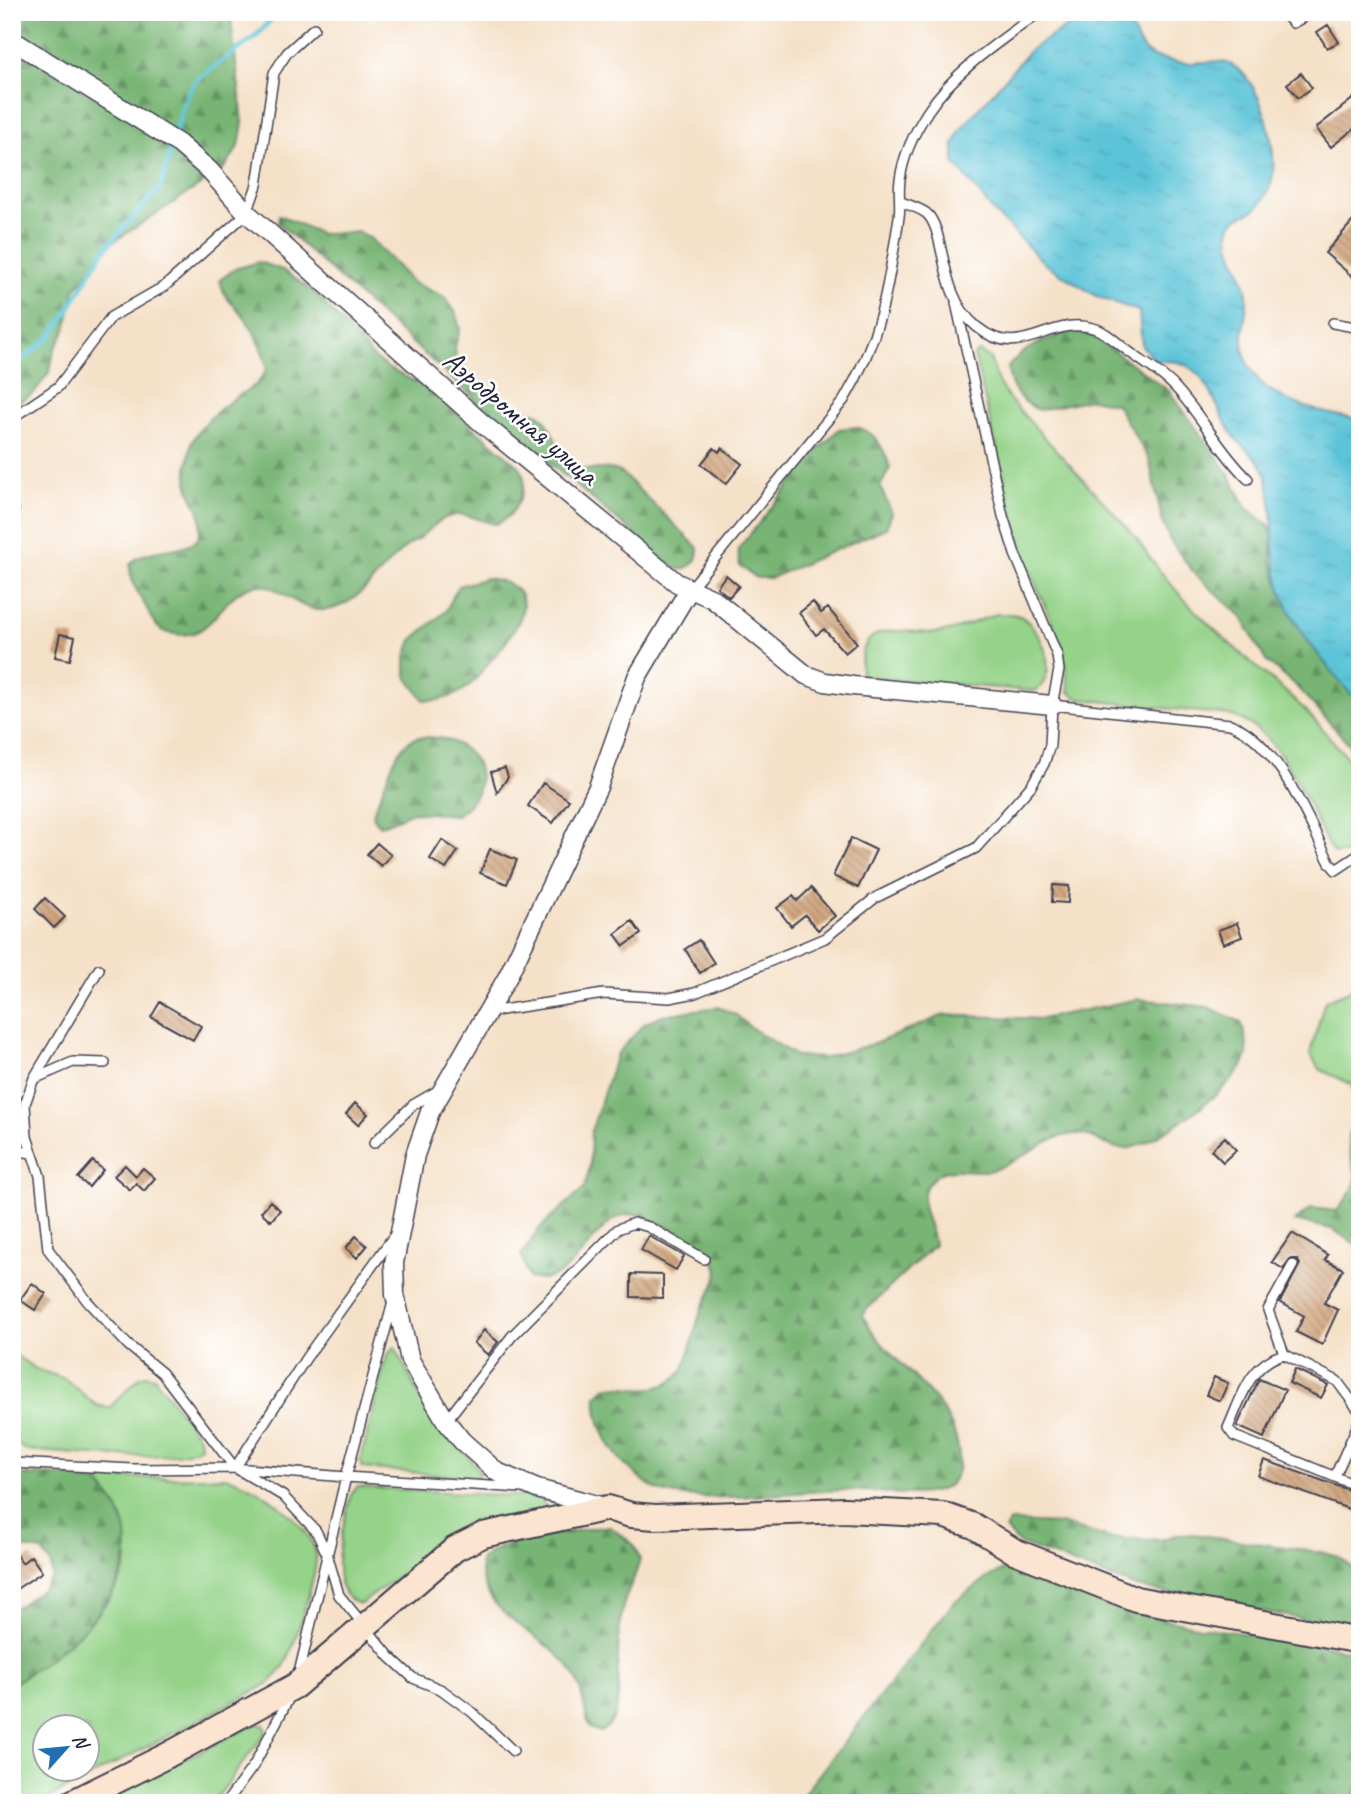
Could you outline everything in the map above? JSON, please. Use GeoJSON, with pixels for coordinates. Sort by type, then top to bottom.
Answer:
{"type":"FeatureCollection","features":[{"type":"Feature","properties":{"kind":"main road"},"geometry":{"type":"LineString","coordinates":[[71,1803],[168,1755],[295,1686],[455,1549],[484,1535],[608,1508],[631,1516],[655,1517],[845,1510],[943,1515],[974,1526],[1014,1551],[1136,1599],[1360,1641]]}},
{"type":"Feature","properties":{"kind":"street","name":"Аэродромная улица"},"geometry":{"type":"LineString","coordinates":[[12,40],[173,140],[209,170],[247,214],[483,424],[689,590],[713,599],[792,666],[825,682],[1052,705]]}},
{"type":"Feature","properties":{"kind":"street"},"geometry":{"type":"LineString","coordinates":[[608,1508],[537,1489],[497,1472],[463,1441],[446,1421],[410,1360],[395,1295],[394,1263],[415,1155],[441,1090],[489,1012],[584,819],[637,677],[689,590]]}},
{"type":"Feature","properties":{"kind":"lane"},"geometry":{"type":"LineString","coordinates":[[689,590],[844,400],[863,368],[877,334],[887,294],[901,202],[900,181],[907,151],[928,110],[965,69],[1040,12]]}},
{"type":"Feature","properties":{"kind":"lane"},"geometry":{"type":"LineString","coordinates":[[1184,12],[1202,12]]}},
{"type":"Feature","properties":{"kind":"lane"},"geometry":{"type":"LineString","coordinates":[[1283,12],[1293,23],[1313,12]]}},
{"type":"Feature","properties":{"kind":"lane"},"geometry":{"type":"LineString","coordinates":[[12,418],[58,387],[111,317],[165,286],[247,214],[257,184],[274,73],[287,53],[314,28]]}},
{"type":"Feature","properties":{"kind":"lane"},"geometry":{"type":"LineString","coordinates":[[489,1012],[604,994],[669,998],[695,993],[825,939],[875,898],[976,848],[1031,786],[1044,764],[1051,745],[1052,705],[1059,670],[1057,655],[1015,554],[1003,516],[956,303],[944,273],[934,223],[926,213],[901,202]]}},
{"type":"Feature","properties":{"kind":"lane"},"geometry":{"type":"LineString","coordinates":[[956,303],[976,326],[996,340],[1015,342],[1032,339],[1071,324],[1096,328],[1173,385],[1227,458],[1248,479]]}},
{"type":"Feature","properties":{"kind":"lane"},"geometry":{"type":"LineString","coordinates":[[1332,323],[1360,328]]}},
{"type":"Feature","properties":{"kind":"lane"},"geometry":{"type":"LineString","coordinates":[[1052,705],[1230,724],[1246,730],[1262,743],[1289,785],[1336,870],[1342,869],[1360,854]]}},
{"type":"Feature","properties":{"kind":"lane"},"geometry":{"type":"LineString","coordinates":[[99,969],[34,1078],[25,1104],[32,1153],[40,1176],[48,1250],[88,1302],[128,1345],[162,1373],[235,1468],[283,1496],[316,1531],[327,1555],[339,1595],[365,1628],[413,1678],[442,1690],[471,1712],[513,1751]]}},
{"type":"Feature","properties":{"kind":"lane"},"geometry":{"type":"LineString","coordinates":[[34,1078],[73,1062],[105,1063]]}},
{"type":"Feature","properties":{"kind":"lane"},"geometry":{"type":"LineString","coordinates":[[374,1143],[413,1105],[441,1090]]}},
{"type":"Feature","properties":{"kind":"lane"},"geometry":{"type":"LineString","coordinates":[[12,1150],[32,1153]]}},
{"type":"Feature","properties":{"kind":"lane"},"geometry":{"type":"LineString","coordinates":[[446,1421],[512,1336],[618,1229],[634,1223],[649,1227],[704,1259]]}},
{"type":"Feature","properties":{"kind":"lane"},"geometry":{"type":"LineString","coordinates":[[235,1468],[306,1358],[399,1228]]}},
{"type":"Feature","properties":{"kind":"lane"},"geometry":{"type":"LineString","coordinates":[[1284,1354],[1268,1310],[1293,1265]]}},
{"type":"Feature","properties":{"kind":"lane"},"geometry":{"type":"LineString","coordinates":[[226,1803],[254,1765],[295,1686],[346,1477],[395,1295]]}},
{"type":"Feature","properties":{"kind":"lane"},"geometry":{"type":"LineString","coordinates":[[1360,1412],[1337,1381],[1284,1354],[1269,1358],[1253,1373],[1227,1428],[1234,1436],[1360,1487]]}},
{"type":"Feature","properties":{"kind":"lane"},"geometry":{"type":"LineString","coordinates":[[1335,1476],[1360,1420]]}},
{"type":"Feature","properties":{"kind":"lane"},"geometry":{"type":"LineString","coordinates":[[12,1463],[132,1469],[235,1468],[537,1489]]}},
{"type":"Feature","properties":{"kind":"green space"},"geometry":{"type":"Polygon","coordinates":[[[12,12],[230,12],[243,122],[239,146],[223,170],[112,243],[75,289],[66,329],[54,351],[50,371],[34,393],[12,406],[12,12]]]}},
{"type":"Feature","properties":{"kind":"green space"},"geometry":{"type":"Polygon","coordinates":[[[279,215],[321,234],[358,232],[370,238],[413,283],[443,296],[455,311],[460,329],[455,346],[456,360],[469,374],[489,394],[505,405],[516,411],[533,411],[539,414],[549,426],[563,456],[576,467],[588,470],[611,469],[623,474],[698,548],[693,563],[680,570],[673,567],[496,418],[278,223],[279,215]]]}},
{"type":"Feature","properties":{"kind":"green space"},"geometry":{"type":"Polygon","coordinates":[[[259,262],[282,270],[313,291],[374,358],[391,370],[425,386],[520,467],[523,491],[510,514],[496,524],[460,515],[442,520],[398,554],[356,597],[335,608],[311,608],[272,588],[252,586],[232,598],[199,631],[188,634],[170,633],[159,628],[153,621],[133,584],[130,564],[145,554],[181,547],[198,539],[201,518],[188,486],[187,476],[191,444],[210,418],[257,384],[267,368],[254,332],[228,299],[220,280],[235,269],[259,262]]]}},
{"type":"Feature","properties":{"kind":"green space"},"geometry":{"type":"Polygon","coordinates":[[[1073,331],[1092,335],[1169,391],[1226,469],[1247,508],[1269,525],[1273,533],[1272,561],[1285,602],[1312,646],[1360,705],[1360,756],[1296,686],[1266,661],[1241,616],[1195,574],[1171,542],[1163,524],[1149,459],[1116,404],[1091,399],[1039,410],[1026,403],[1013,388],[1008,367],[1014,360],[1037,344],[1073,331]]]}},
{"type":"Feature","properties":{"kind":"green space"},"geometry":{"type":"Polygon","coordinates":[[[979,352],[990,358],[999,384],[1010,400],[1135,536],[1186,601],[1297,702],[1360,772],[1360,844],[1346,854],[1334,854],[1290,769],[1264,735],[1248,723],[1229,715],[1079,699],[1069,692],[1063,649],[1022,551],[974,355],[979,352]]]}},
{"type":"Feature","properties":{"kind":"green space"},"geometry":{"type":"Polygon","coordinates":[[[839,429],[863,429],[879,442],[890,468],[880,487],[892,513],[886,528],[771,578],[757,578],[740,566],[738,549],[816,452],[839,429]]]}},
{"type":"Feature","properties":{"kind":"green space"},"geometry":{"type":"Polygon","coordinates":[[[487,578],[506,583],[517,591],[522,600],[518,624],[501,649],[469,686],[445,698],[424,700],[406,676],[406,656],[412,640],[446,611],[458,586],[487,578]]]}},
{"type":"Feature","properties":{"kind":"green space"},"geometry":{"type":"Polygon","coordinates":[[[998,614],[1020,616],[1028,622],[1041,641],[1046,652],[1047,674],[1043,684],[1035,691],[864,677],[861,673],[862,655],[867,643],[874,636],[896,631],[943,632],[998,614]]]}},
{"type":"Feature","properties":{"kind":"green space"},"geometry":{"type":"Polygon","coordinates":[[[418,737],[446,740],[466,750],[474,759],[480,779],[474,799],[456,815],[413,812],[379,826],[373,816],[391,767],[402,748],[418,737]]]}},
{"type":"Feature","properties":{"kind":"green space"},"geometry":{"type":"Polygon","coordinates":[[[1360,986],[1360,1114],[1351,1084],[1319,1069],[1310,1053],[1325,1001],[1360,986]]]}},
{"type":"Feature","properties":{"kind":"green space"},"geometry":{"type":"Polygon","coordinates":[[[1138,999],[1208,1007],[1241,1022],[1247,1048],[1246,1058],[1237,1074],[1193,1113],[1142,1144],[1130,1148],[1116,1148],[1089,1136],[1075,1134],[1053,1139],[992,1170],[950,1170],[934,1177],[924,1192],[923,1207],[934,1245],[865,1311],[863,1316],[889,1352],[936,1401],[948,1420],[957,1441],[959,1464],[949,1485],[941,1490],[915,1494],[846,1490],[694,1497],[656,1489],[647,1484],[617,1455],[600,1422],[597,1395],[606,1387],[646,1389],[662,1386],[682,1372],[701,1311],[715,1283],[717,1267],[704,1251],[680,1234],[653,1220],[633,1214],[619,1217],[606,1225],[573,1263],[561,1273],[546,1279],[529,1278],[521,1255],[541,1227],[585,1187],[590,1166],[591,1132],[616,1055],[644,1024],[662,1015],[718,1007],[735,1014],[750,1027],[796,1056],[824,1058],[876,1043],[944,1015],[1041,1019],[1138,999]]]}},
{"type":"Feature","properties":{"kind":"green space"},"geometry":{"type":"Polygon","coordinates":[[[1360,1119],[1360,1247],[1332,1229],[1295,1221],[1311,1208],[1337,1211],[1347,1198],[1355,1180],[1348,1134],[1360,1119]]]}},
{"type":"Feature","properties":{"kind":"green space"},"geometry":{"type":"Polygon","coordinates":[[[395,1347],[420,1397],[480,1472],[476,1478],[362,1468],[360,1462],[387,1355],[395,1347]]]}},
{"type":"Feature","properties":{"kind":"green space"},"geometry":{"type":"Polygon","coordinates":[[[12,1353],[36,1369],[65,1379],[96,1405],[109,1408],[140,1377],[154,1377],[199,1437],[200,1446],[188,1452],[144,1456],[25,1450],[12,1439],[12,1353]]]}},
{"type":"Feature","properties":{"kind":"green space"},"geometry":{"type":"Polygon","coordinates":[[[71,1476],[97,1482],[119,1511],[127,1541],[123,1569],[110,1597],[90,1623],[65,1646],[12,1684],[12,1610],[43,1589],[52,1577],[51,1564],[42,1551],[12,1546],[12,1477],[71,1476]]]}},
{"type":"Feature","properties":{"kind":"green space"},"geometry":{"type":"Polygon","coordinates":[[[225,1477],[251,1487],[280,1506],[304,1530],[312,1543],[316,1564],[304,1612],[283,1668],[268,1684],[102,1770],[102,1714],[32,1714],[32,1784],[76,1784],[39,1803],[12,1803],[12,1684],[63,1647],[97,1614],[121,1578],[127,1560],[126,1547],[113,1507],[97,1482],[108,1478],[225,1477]]]}},
{"type":"Feature","properties":{"kind":"green space"},"geometry":{"type":"Polygon","coordinates":[[[357,1487],[533,1497],[542,1499],[546,1508],[450,1538],[361,1604],[349,1598],[341,1587],[338,1573],[344,1521],[351,1495],[357,1487]]]}},
{"type":"Feature","properties":{"kind":"green space"},"geometry":{"type":"Polygon","coordinates":[[[1009,1522],[1060,1524],[1110,1538],[1161,1540],[1175,1535],[1193,1534],[1339,1557],[1360,1574],[1360,1630],[1136,1587],[1018,1543],[1006,1529],[1009,1522]]]}},
{"type":"Feature","properties":{"kind":"green space"},"geometry":{"type":"Polygon","coordinates":[[[609,1526],[634,1545],[640,1559],[622,1611],[617,1709],[609,1726],[601,1732],[590,1728],[580,1689],[569,1667],[557,1654],[499,1608],[489,1594],[482,1578],[481,1559],[493,1551],[524,1540],[609,1526]]]}},
{"type":"Feature","properties":{"kind":"green space"},"geometry":{"type":"Polygon","coordinates":[[[1014,1565],[1099,1598],[1186,1624],[1296,1640],[1360,1655],[1360,1803],[792,1803],[802,1796],[954,1602],[990,1576],[1014,1565]]]}},
{"type":"Feature","properties":{"kind":"green space"},"geometry":{"type":"Polygon","coordinates":[[[256,1724],[264,1725],[266,1732],[213,1803],[95,1803],[256,1724]]]}},
{"type":"Feature","properties":{"kind":"water"},"geometry":{"type":"Polygon","coordinates":[[[1117,11],[1126,15],[1138,42],[1150,55],[1185,63],[1227,63],[1239,70],[1250,82],[1259,99],[1271,138],[1273,175],[1269,189],[1259,205],[1232,223],[1229,236],[1232,252],[1246,286],[1243,341],[1247,361],[1256,377],[1269,389],[1304,406],[1360,420],[1360,705],[1309,642],[1285,601],[1276,569],[1272,507],[1264,469],[1233,435],[1206,385],[1191,368],[1181,363],[1155,361],[1142,346],[1139,311],[1098,297],[1045,264],[993,211],[954,162],[954,145],[961,129],[1030,50],[1089,12],[1117,11]]]}},
{"type":"Feature","properties":{"kind":"building"},"geometry":{"type":"Polygon","coordinates":[[[1328,25],[1339,42],[1327,48],[1317,32],[1328,25]]]}},
{"type":"Feature","properties":{"kind":"building"},"geometry":{"type":"Polygon","coordinates":[[[1301,73],[1312,88],[1298,98],[1287,84],[1301,73]]]}},
{"type":"Feature","properties":{"kind":"building"},"geometry":{"type":"Polygon","coordinates":[[[1360,93],[1360,124],[1331,147],[1316,128],[1360,93]]]}},
{"type":"Feature","properties":{"kind":"building"},"geometry":{"type":"Polygon","coordinates":[[[1360,213],[1360,283],[1325,253],[1360,213]]]}},
{"type":"Feature","properties":{"kind":"building"},"geometry":{"type":"Polygon","coordinates":[[[714,448],[719,452],[722,448],[742,464],[726,484],[701,464],[714,448]]]}},
{"type":"Feature","properties":{"kind":"building"},"geometry":{"type":"Polygon","coordinates":[[[726,575],[739,586],[729,597],[717,587],[726,575]]]}},
{"type":"Feature","properties":{"kind":"building"},"geometry":{"type":"Polygon","coordinates":[[[813,602],[821,613],[828,608],[857,643],[845,653],[824,629],[816,635],[799,613],[813,602]]]}},
{"type":"Feature","properties":{"kind":"building"},"geometry":{"type":"Polygon","coordinates":[[[60,634],[75,637],[70,660],[55,657],[60,634]]]}},
{"type":"Feature","properties":{"kind":"building"},"geometry":{"type":"Polygon","coordinates":[[[505,768],[508,777],[497,793],[491,772],[505,768]]]}},
{"type":"Feature","properties":{"kind":"building"},"geometry":{"type":"Polygon","coordinates":[[[543,783],[569,800],[553,823],[528,806],[543,783]]]}},
{"type":"Feature","properties":{"kind":"building"},"geometry":{"type":"Polygon","coordinates":[[[851,838],[876,850],[858,888],[833,876],[851,838]]]}},
{"type":"Feature","properties":{"kind":"building"},"geometry":{"type":"Polygon","coordinates":[[[442,840],[458,851],[446,869],[430,859],[442,840]]]}},
{"type":"Feature","properties":{"kind":"building"},"geometry":{"type":"Polygon","coordinates":[[[377,843],[391,855],[381,866],[367,854],[377,843]]]}},
{"type":"Feature","properties":{"kind":"building"},"geometry":{"type":"Polygon","coordinates":[[[490,849],[517,860],[507,884],[480,873],[490,849]]]}},
{"type":"Feature","properties":{"kind":"building"},"geometry":{"type":"Polygon","coordinates":[[[1053,885],[1069,886],[1068,903],[1052,902],[1053,885]]]}},
{"type":"Feature","properties":{"kind":"building"},"geometry":{"type":"Polygon","coordinates":[[[811,888],[835,916],[818,930],[805,915],[791,926],[777,908],[793,896],[797,901],[811,888]]]}},
{"type":"Feature","properties":{"kind":"building"},"geometry":{"type":"Polygon","coordinates":[[[45,898],[65,917],[54,928],[35,909],[45,898]]]}},
{"type":"Feature","properties":{"kind":"building"},"geometry":{"type":"Polygon","coordinates":[[[632,921],[641,934],[624,946],[615,934],[632,921]]]}},
{"type":"Feature","properties":{"kind":"building"},"geometry":{"type":"Polygon","coordinates":[[[1237,923],[1242,937],[1223,944],[1218,930],[1237,923]]]}},
{"type":"Feature","properties":{"kind":"building"},"geometry":{"type":"Polygon","coordinates":[[[699,940],[714,963],[700,973],[685,949],[699,940]]]}},
{"type":"Feature","properties":{"kind":"building"},"geometry":{"type":"Polygon","coordinates":[[[160,1002],[201,1026],[193,1040],[151,1017],[160,1002]]]}},
{"type":"Feature","properties":{"kind":"building"},"geometry":{"type":"Polygon","coordinates":[[[355,1103],[368,1114],[358,1125],[346,1114],[355,1103]]]}},
{"type":"Feature","properties":{"kind":"building"},"geometry":{"type":"Polygon","coordinates":[[[1225,1137],[1236,1150],[1223,1162],[1211,1150],[1225,1137]]]}},
{"type":"Feature","properties":{"kind":"building"},"geometry":{"type":"Polygon","coordinates":[[[93,1161],[103,1170],[89,1187],[78,1178],[93,1161]]]}},
{"type":"Feature","properties":{"kind":"building"},"geometry":{"type":"Polygon","coordinates":[[[125,1165],[136,1176],[143,1168],[155,1178],[144,1191],[136,1183],[130,1190],[114,1176],[125,1165]]]}},
{"type":"Feature","properties":{"kind":"building"},"geometry":{"type":"Polygon","coordinates":[[[270,1201],[280,1210],[271,1221],[261,1212],[270,1201]]]}},
{"type":"Feature","properties":{"kind":"building"},"geometry":{"type":"Polygon","coordinates":[[[1292,1233],[1328,1255],[1325,1260],[1343,1269],[1324,1303],[1338,1310],[1322,1345],[1296,1332],[1304,1316],[1280,1302],[1300,1264],[1297,1259],[1290,1259],[1283,1269],[1272,1262],[1292,1233]]]}},
{"type":"Feature","properties":{"kind":"building"},"geometry":{"type":"Polygon","coordinates":[[[356,1236],[367,1246],[357,1258],[346,1248],[356,1236]]]}},
{"type":"Feature","properties":{"kind":"building"},"geometry":{"type":"Polygon","coordinates":[[[649,1236],[684,1256],[676,1270],[641,1250],[649,1236]]]}},
{"type":"Feature","properties":{"kind":"building"},"geometry":{"type":"Polygon","coordinates":[[[631,1274],[663,1275],[663,1298],[631,1297],[631,1274]]]}},
{"type":"Feature","properties":{"kind":"building"},"geometry":{"type":"Polygon","coordinates":[[[32,1283],[46,1294],[35,1310],[20,1300],[32,1283]]]}},
{"type":"Feature","properties":{"kind":"building"},"geometry":{"type":"Polygon","coordinates":[[[484,1330],[498,1342],[488,1355],[474,1343],[484,1330]]]}},
{"type":"Feature","properties":{"kind":"building"},"geometry":{"type":"Polygon","coordinates":[[[1295,1369],[1328,1385],[1321,1398],[1289,1383],[1295,1369]]]}},
{"type":"Feature","properties":{"kind":"building"},"geometry":{"type":"Polygon","coordinates":[[[1214,1377],[1228,1383],[1220,1401],[1206,1395],[1214,1377]]]}},
{"type":"Feature","properties":{"kind":"building"},"geometry":{"type":"Polygon","coordinates":[[[1259,1379],[1285,1390],[1264,1438],[1237,1426],[1259,1379]]]}},
{"type":"Feature","properties":{"kind":"building"},"geometry":{"type":"Polygon","coordinates":[[[1264,1460],[1360,1494],[1360,1513],[1258,1476],[1264,1460]]]}},
{"type":"Feature","properties":{"kind":"building"},"geometry":{"type":"Polygon","coordinates":[[[12,1549],[22,1563],[31,1556],[42,1572],[12,1592],[12,1549]]]}},
{"type":"Feature","properties":{"kind":"waterway"},"geometry":{"type":"LineString","coordinates":[[12,368],[50,337],[103,251],[161,186],[183,105],[195,81],[255,37],[278,12]]}}]}
